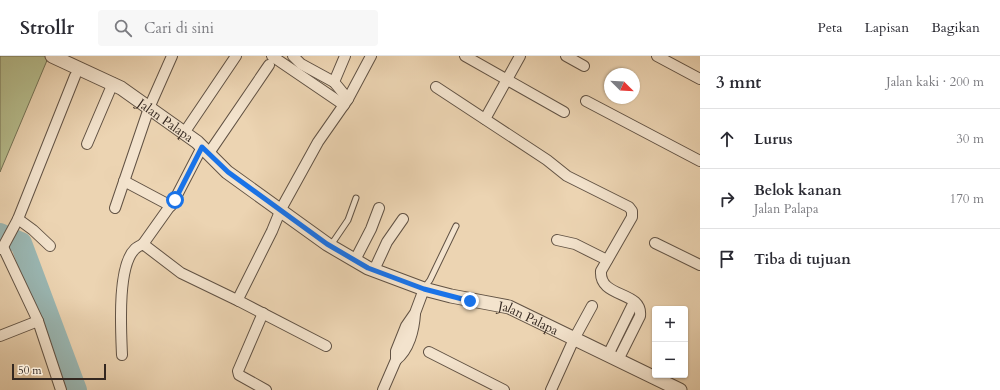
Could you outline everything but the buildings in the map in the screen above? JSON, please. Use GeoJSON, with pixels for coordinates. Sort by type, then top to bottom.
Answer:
{"type":"FeatureCollection","features":[{"type":"Feature","properties":{"kind":"street","name":"Jalan Palapa"},"geometry":{"type":"LineString","coordinates":[[52,56],[113,83],[206,150],[228,172],[331,246],[355,260],[374,270],[424,289],[470,301],[509,307],[574,340],[680,390]]}},
{"type":"Feature","properties":{"kind":"street"},"geometry":{"type":"LineString","coordinates":[[115,208],[149,108],[172,56]]}},
{"type":"Feature","properties":{"kind":"street"},"geometry":{"type":"LineString","coordinates":[[184,133],[236,56]]}},
{"type":"Feature","properties":{"kind":"street"},"geometry":{"type":"LineString","coordinates":[[292,56],[300,64],[334,82],[346,102]]}},
{"type":"Feature","properties":{"kind":"street"},"geometry":{"type":"LineString","coordinates":[[334,82],[345,56]]}},
{"type":"Feature","properties":{"kind":"street"},"geometry":{"type":"LineString","coordinates":[[239,301],[240,293],[272,231],[281,209],[318,142],[346,102],[371,56]]}},
{"type":"Feature","properties":{"kind":"street"},"geometry":{"type":"LineString","coordinates":[[465,56],[564,112]]}},
{"type":"Feature","properties":{"kind":"street"},"geometry":{"type":"LineString","coordinates":[[485,119],[520,56]]}},
{"type":"Feature","properties":{"kind":"street"},"geometry":{"type":"LineString","coordinates":[[566,56],[584,66]]}},
{"type":"Feature","properties":{"kind":"street"},"geometry":{"type":"LineString","coordinates":[[661,57],[700,79]]}},
{"type":"Feature","properties":{"kind":"street"},"geometry":{"type":"LineString","coordinates":[[122,354],[120,305],[127,263],[135,249],[143,244],[171,206],[206,150],[270,61],[346,102]]}},
{"type":"Feature","properties":{"kind":"street"},"geometry":{"type":"LineString","coordinates":[[59,389],[38,321],[2,248],[16,221],[75,76]]}},
{"type":"Feature","properties":{"kind":"street"},"geometry":{"type":"LineString","coordinates":[[87,144],[113,83]]}},
{"type":"Feature","properties":{"kind":"street"},"geometry":{"type":"LineString","coordinates":[[436,88],[547,160],[567,176],[629,207],[632,211],[632,217],[601,271],[600,278],[603,285],[634,302],[613,358]]}},
{"type":"Feature","properties":{"kind":"street"},"geometry":{"type":"LineString","coordinates":[[586,101],[700,160]]}},
{"type":"Feature","properties":{"kind":"street"},"geometry":{"type":"LineString","coordinates":[[124,181],[171,206]]}},
{"type":"Feature","properties":{"kind":"street"},"geometry":{"type":"LineString","coordinates":[[355,260],[371,229],[379,208]]}},
{"type":"Feature","properties":{"kind":"street"},"geometry":{"type":"LineString","coordinates":[[374,270],[388,242],[403,219]]}},
{"type":"Feature","properties":{"kind":"street"},"geometry":{"type":"LineString","coordinates":[[16,221],[33,230],[50,246]]}},
{"type":"Feature","properties":{"kind":"street"},"geometry":{"type":"LineString","coordinates":[[557,240],[575,244],[607,260]]}},
{"type":"Feature","properties":{"kind":"street"},"geometry":{"type":"LineString","coordinates":[[655,243],[700,265]]}},
{"type":"Feature","properties":{"kind":"street"},"geometry":{"type":"LineString","coordinates":[[143,244],[182,273],[326,346]]}},
{"type":"Feature","properties":{"kind":"street"},"geometry":{"type":"LineString","coordinates":[[384,390],[396,360],[396,351],[406,326],[415,313],[424,289]]}},
{"type":"Feature","properties":{"kind":"street"},"geometry":{"type":"LineString","coordinates":[[551,390],[574,340],[592,306]]}},
{"type":"Feature","properties":{"kind":"street"},"geometry":{"type":"LineString","coordinates":[[263,313],[238,371],[239,375],[266,390]]}},
{"type":"Feature","properties":{"kind":"street"},"geometry":{"type":"LineString","coordinates":[[0,336],[38,321]]}},
{"type":"Feature","properties":{"kind":"street"},"geometry":{"type":"LineString","coordinates":[[429,352],[504,390]]}},
{"type":"Feature","properties":{"kind":"lane"},"geometry":{"type":"LineString","coordinates":[[331,246],[348,220],[356,198]]}},
{"type":"Feature","properties":{"kind":"lane"},"geometry":{"type":"LineString","coordinates":[[424,289],[430,280],[456,226]]}},
{"type":"Feature","properties":{"kind":"green space"},"geometry":{"type":"Polygon","coordinates":[[[0,56],[45,56],[48,58],[0,172],[0,56]]]}},
{"type":"Feature","properties":{"kind":"waterway"},"geometry":{"type":"LineString","coordinates":[[0,234],[21,243],[76,390]]}},
{"type":"Feature","properties":{"kind":"route"},"geometry":{"type":"LineString","coordinates":[[175,200],[202,147],[228,172],[281,209],[327,244],[368,268],[424,289],[470,301]]}}]}
